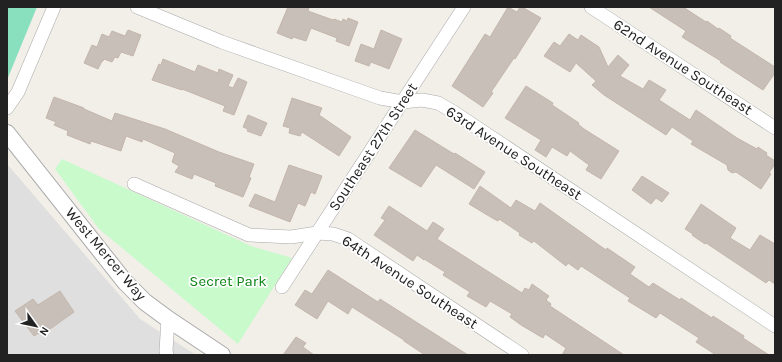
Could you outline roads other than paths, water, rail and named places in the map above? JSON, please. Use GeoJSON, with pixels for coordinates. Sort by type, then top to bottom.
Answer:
{"type":"FeatureCollection","features":[{"type":"Feature","properties":{"kind":"street"},"geometry":{"type":"LineString","coordinates":[[7,108],[18,92],[54,7]]}},
{"type":"Feature","properties":{"kind":"street","name":"63rd Avenue Southeast"},"geometry":{"type":"LineString","coordinates":[[137,7],[237,48],[380,98],[403,102],[422,100],[438,103],[775,326]]}},
{"type":"Feature","properties":{"kind":"street","name":"Southeast 27th Street"},"geometry":{"type":"LineString","coordinates":[[282,287],[464,7]]}},
{"type":"Feature","properties":{"kind":"street","name":"62nd Avenue Southeast"},"geometry":{"type":"LineString","coordinates":[[591,7],[775,128]]}},
{"type":"Feature","properties":{"kind":"street","name":"West Mercer Way"},"geometry":{"type":"LineString","coordinates":[[7,133],[125,282],[145,302],[222,355]]}},
{"type":"Feature","properties":{"kind":"street","name":"64th Avenue Southeast"},"geometry":{"type":"LineString","coordinates":[[134,184],[249,235],[291,238],[316,234],[333,234],[348,239],[522,355]]}},
{"type":"Feature","properties":{"kind":"street"},"geometry":{"type":"LineString","coordinates":[[167,355],[168,319]]}},
{"type":"Feature","properties":{"kind":"park label","name":"Secret Park"},"geometry":{"type":"Point","coordinates":[228,281]}}]}
